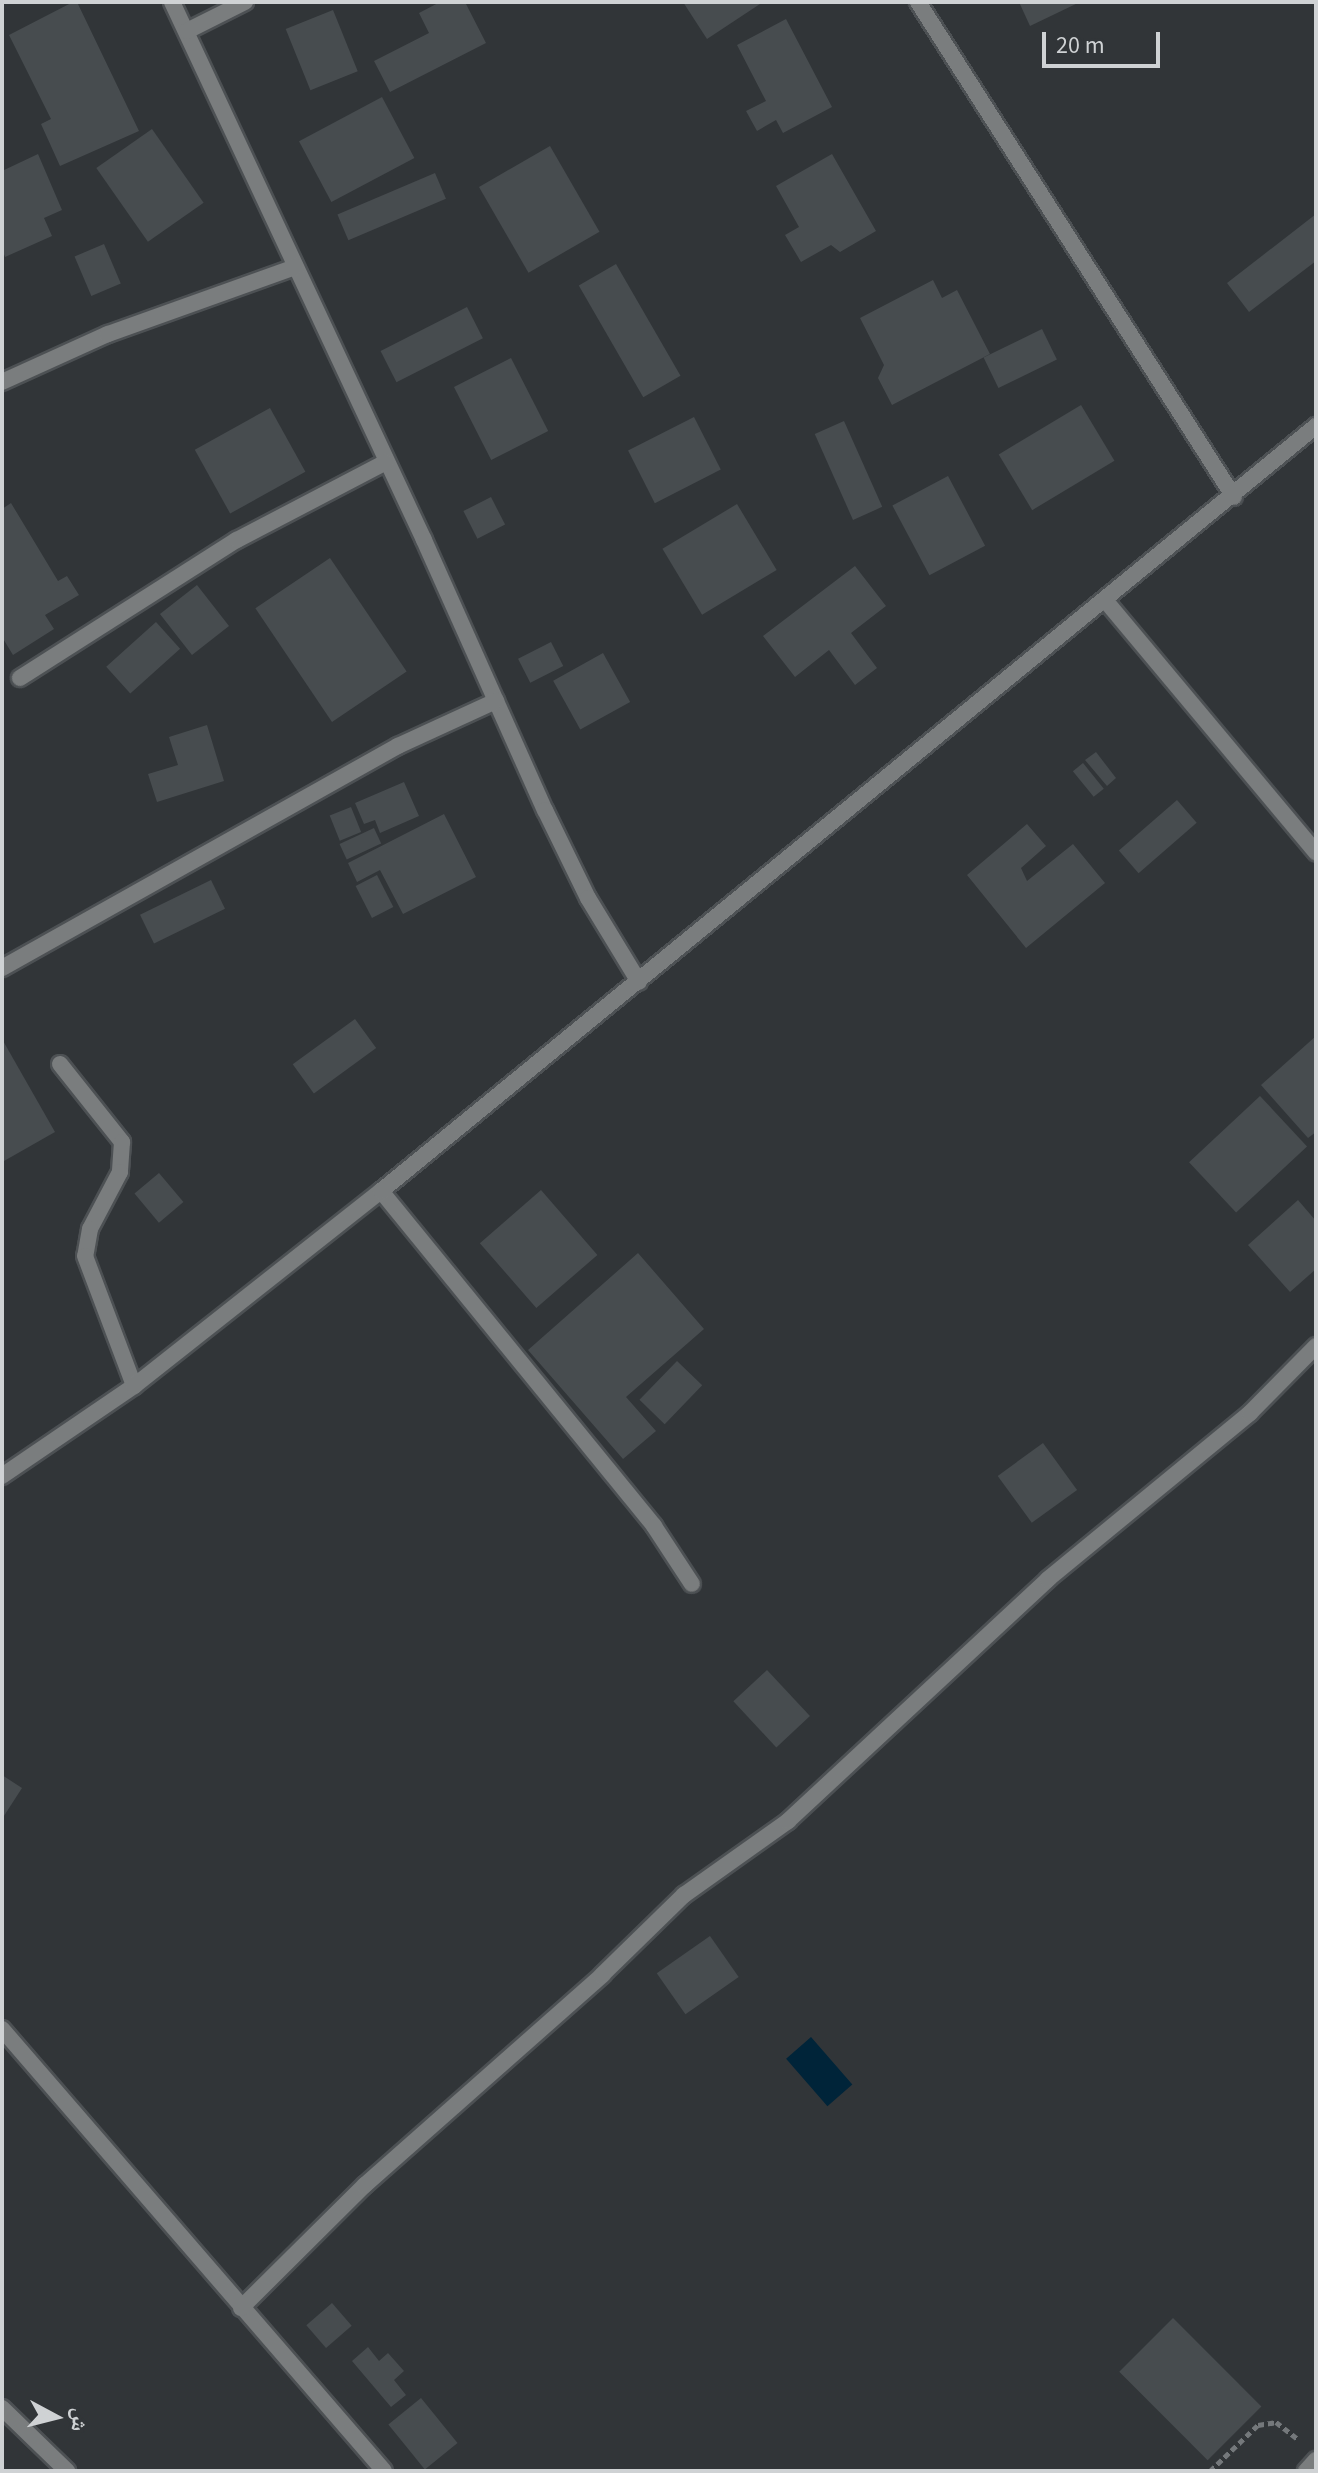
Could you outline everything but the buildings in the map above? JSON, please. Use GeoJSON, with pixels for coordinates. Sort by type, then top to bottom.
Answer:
{"type":"FeatureCollection","features":[{"type":"Feature","properties":{"kind":"street"},"geometry":{"type":"LineString","coordinates":[[172,2],[588,898],[639,982]]}},
{"type":"Feature","properties":{"kind":"street"},"geometry":{"type":"LineString","coordinates":[[187,31],[245,2]]}},
{"type":"Feature","properties":{"kind":"street"},"geometry":{"type":"LineString","coordinates":[[918,2],[1234,497]]}},
{"type":"Feature","properties":{"kind":"street"},"geometry":{"type":"LineString","coordinates":[[2,382],[108,334],[295,267]]}},
{"type":"Feature","properties":{"kind":"street"},"geometry":{"type":"LineString","coordinates":[[2,1476],[134,1386],[381,1191],[1234,497],[1316,426]]}},
{"type":"Feature","properties":{"kind":"street"},"geometry":{"type":"LineString","coordinates":[[20,678],[237,540],[386,462]]}},
{"type":"Feature","properties":{"kind":"street"},"geometry":{"type":"LineString","coordinates":[[1105,600],[1316,852]]}},
{"type":"Feature","properties":{"kind":"street"},"geometry":{"type":"LineString","coordinates":[[2,968],[398,746],[496,701]]}},
{"type":"Feature","properties":{"kind":"street"},"geometry":{"type":"LineString","coordinates":[[60,1064],[122,1142],[120,1172],[90,1229],[85,1256],[134,1386]]}},
{"type":"Feature","properties":{"kind":"street"},"geometry":{"type":"LineString","coordinates":[[381,1191],[654,1526],[692,1584]]}},
{"type":"Feature","properties":{"kind":"street"},"geometry":{"type":"LineString","coordinates":[[241,2308],[365,2185],[602,1975],[684,1895],[788,1821],[1048,1579],[1250,1413],[1316,1346]]}},
{"type":"Feature","properties":{"kind":"street"},"geometry":{"type":"LineString","coordinates":[[2,2029],[384,2471]]}},
{"type":"Feature","properties":{"kind":"street"},"geometry":{"type":"LineString","coordinates":[[2,2408],[67,2471]]}},
{"type":"Feature","properties":{"kind":"street"},"geometry":{"type":"LineString","coordinates":[[1306,2471],[1316,2460]]}},
{"type":"Feature","properties":{"kind":"path"},"geometry":{"type":"LineString","coordinates":[[1210,2471],[1258,2425],[1285,2425],[1306,2446]]}},
{"type":"Feature","properties":{"kind":"water"},"geometry":{"type":"Polygon","coordinates":[[[811,2037],[852,2085],[827,2106],[786,2059],[811,2037]]]}}]}
